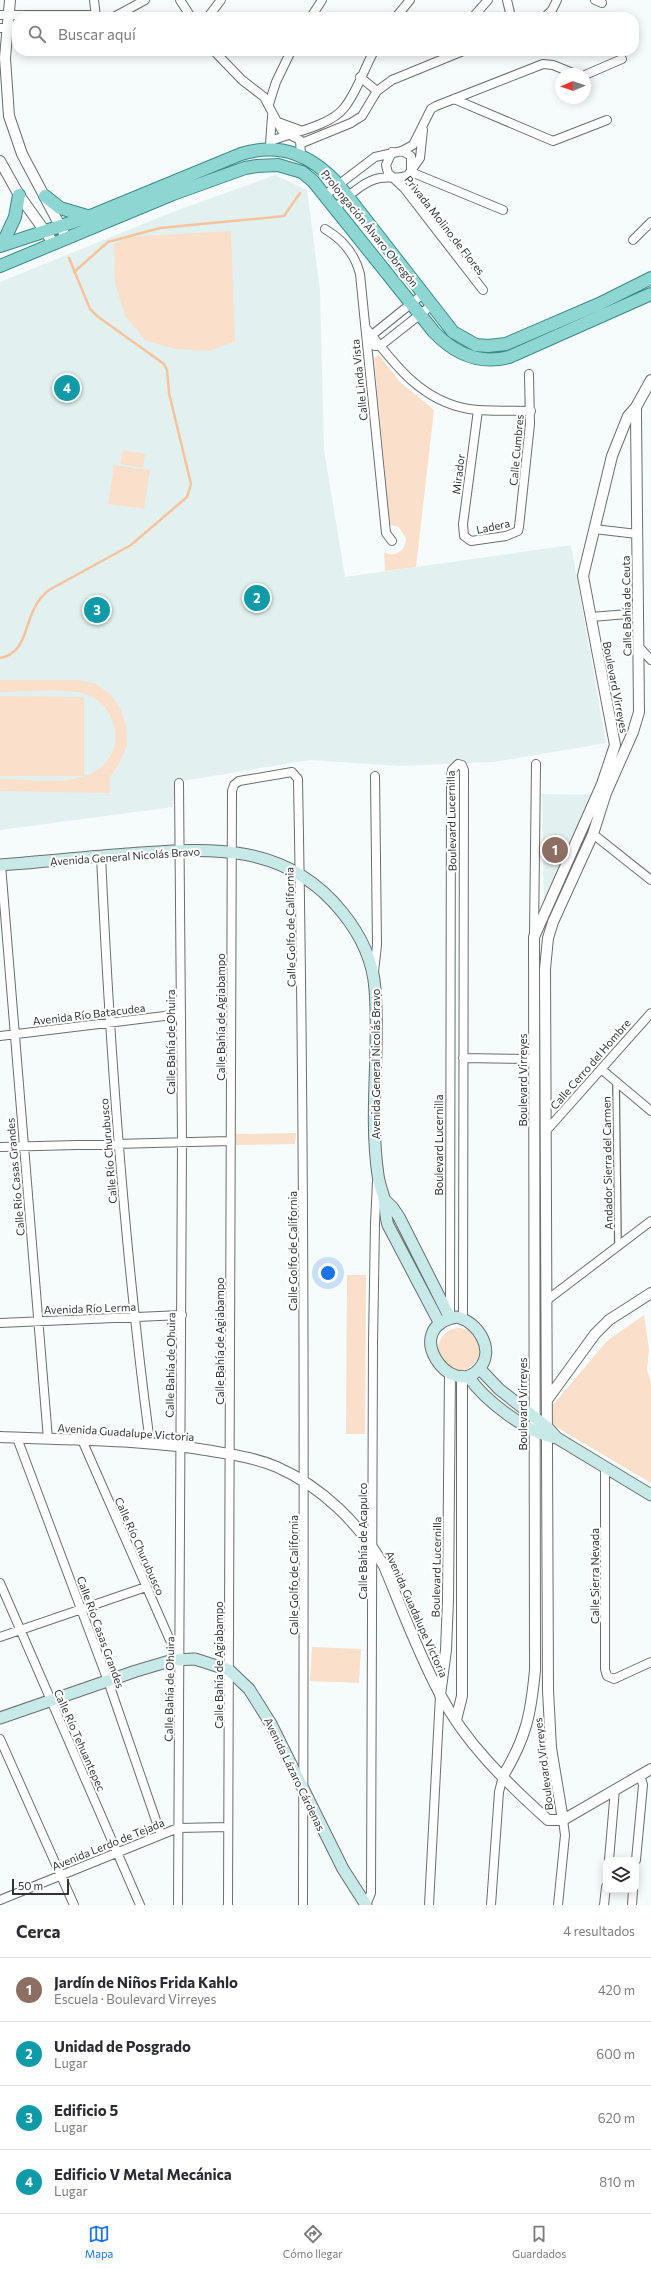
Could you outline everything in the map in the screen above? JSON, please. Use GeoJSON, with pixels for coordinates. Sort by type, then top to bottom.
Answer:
{"type":"FeatureCollection","features":[{"type":"Feature","properties":{"kind":"main road","name":"Prolongación Álvaro Obregón"},"geometry":{"type":"LineString","coordinates":[[1,246],[88,217],[241,154],[270,146],[301,156],[323,168],[338,184],[453,332],[464,340],[481,346],[499,345],[592,307],[651,278]]}},
{"type":"Feature","properties":{"kind":"main road","name":"Prolongación Álvaro Obregón"},"geometry":{"type":"LineString","coordinates":[[0,266],[172,194],[257,166],[278,166],[302,172],[313,181],[411,304],[452,349],[470,357],[493,360],[519,354],[651,294]]}},
{"type":"Feature","properties":{"kind":"main road"},"geometry":{"type":"LineString","coordinates":[[1,246],[15,217],[19,195]]}},
{"type":"Feature","properties":{"kind":"main road"},"geometry":{"type":"LineString","coordinates":[[45,196],[60,208],[88,217]]}},
{"type":"Feature","properties":{"kind":"main road","name":"Avenida General Nicolás Bravo"},"geometry":{"type":"LineString","coordinates":[[0,865],[181,850],[231,851],[259,857],[300,875],[332,900],[352,924],[365,948],[374,975],[376,1000],[375,1143],[378,1177],[384,1200],[384,1212],[388,1225],[440,1324]]}},
{"type":"Feature","properties":{"kind":"main road"},"geometry":{"type":"LineString","coordinates":[[384,1200],[394,1208],[400,1217],[450,1318]]}},
{"type":"Feature","properties":{"kind":"main road"},"geometry":{"type":"LineString","coordinates":[[465,1376],[480,1369],[484,1360],[484,1342],[477,1327],[463,1318],[450,1318],[440,1324],[431,1337],[431,1350],[436,1361],[450,1373],[465,1376],[501,1409],[534,1430],[551,1434]]}},
{"type":"Feature","properties":{"kind":"main road"},"geometry":{"type":"LineString","coordinates":[[480,1369],[499,1389],[551,1434],[651,1495]]}},
{"type":"Feature","properties":{"kind":"main road","name":"Avenida Lázaro Cárdenas"},"geometry":{"type":"LineString","coordinates":[[0,1718],[108,1680],[180,1659],[204,1661],[229,1670],[243,1682],[255,1698],[303,1787],[317,1821],[339,1862],[366,1905]]}},
{"type":"Feature","properties":{"kind":"street"},"geometry":{"type":"LineString","coordinates":[[10,0],[5,15],[8,28],[5,58],[9,116],[16,141],[67,239]]}},
{"type":"Feature","properties":{"kind":"street"},"geometry":{"type":"LineString","coordinates":[[94,0],[97,12]]}},
{"type":"Feature","properties":{"kind":"street"},"geometry":{"type":"LineString","coordinates":[[123,12],[145,0]]}},
{"type":"Feature","properties":{"kind":"street"},"geometry":{"type":"LineString","coordinates":[[180,0],[188,12]]}},
{"type":"Feature","properties":{"kind":"street"},"geometry":{"type":"LineString","coordinates":[[212,12],[221,0]]}},
{"type":"Feature","properties":{"kind":"street"},"geometry":{"type":"LineString","coordinates":[[314,12],[322,0]]}},
{"type":"Feature","properties":{"kind":"street"},"geometry":{"type":"LineString","coordinates":[[400,12],[410,0]]}},
{"type":"Feature","properties":{"kind":"street"},"geometry":{"type":"LineString","coordinates":[[477,12],[488,0]]}},
{"type":"Feature","properties":{"kind":"street"},"geometry":{"type":"LineString","coordinates":[[507,0],[510,12]]}},
{"type":"Feature","properties":{"kind":"street"},"geometry":{"type":"LineString","coordinates":[[550,12],[556,0]]}},
{"type":"Feature","properties":{"kind":"street"},"geometry":{"type":"LineString","coordinates":[[219,56],[269,104],[274,118],[287,135],[298,138],[302,143],[301,156]]}},
{"type":"Feature","properties":{"kind":"street"},"geometry":{"type":"LineString","coordinates":[[269,104],[276,82],[289,56]]}},
{"type":"Feature","properties":{"kind":"street"},"geometry":{"type":"LineString","coordinates":[[270,146],[287,135],[328,120],[337,114],[350,99],[371,56]]}},
{"type":"Feature","properties":{"kind":"street"},"geometry":{"type":"LineString","coordinates":[[436,60],[440,56]]}},
{"type":"Feature","properties":{"kind":"street"},"geometry":{"type":"LineString","coordinates":[[302,143],[351,123],[362,116],[377,91],[392,80],[448,56]]}},
{"type":"Feature","properties":{"kind":"street"},"geometry":{"type":"LineString","coordinates":[[591,72],[622,59]]}},
{"type":"Feature","properties":{"kind":"street"},"geometry":{"type":"LineString","coordinates":[[325,195],[376,157],[392,152],[402,151],[413,145],[424,127],[431,109],[543,64],[553,65],[560,68]]}},
{"type":"Feature","properties":{"kind":"street"},"geometry":{"type":"LineString","coordinates":[[360,77],[377,91]]}},
{"type":"Feature","properties":{"kind":"street"},"geometry":{"type":"LineString","coordinates":[[454,99],[553,141],[607,120]]}},
{"type":"Feature","properties":{"kind":"street"},"geometry":{"type":"LineString","coordinates":[[274,118],[300,130]]}},
{"type":"Feature","properties":{"kind":"street"},"geometry":{"type":"LineString","coordinates":[[270,146],[274,118]]}},
{"type":"Feature","properties":{"kind":"street"},"geometry":{"type":"LineString","coordinates":[[335,208],[348,197],[375,179],[402,178],[411,172],[420,158],[424,127]]}},
{"type":"Feature","properties":{"kind":"street"},"geometry":{"type":"LineString","coordinates":[[402,151],[411,156],[411,172]]}},
{"type":"Feature","properties":{"kind":"street","name":"Privada Molino de Flores"},"geometry":{"type":"LineString","coordinates":[[392,152],[386,165],[388,173],[404,188],[483,290]]}},
{"type":"Feature","properties":{"kind":"street"},"geometry":{"type":"LineString","coordinates":[[0,161],[19,195],[54,244]]}},
{"type":"Feature","properties":{"kind":"street"},"geometry":{"type":"LineString","coordinates":[[411,172],[503,210]]}},
{"type":"Feature","properties":{"kind":"street"},"geometry":{"type":"LineString","coordinates":[[633,240],[651,222]]}},
{"type":"Feature","properties":{"kind":"street","name":"Calle Linda Vista"},"geometry":{"type":"LineString","coordinates":[[325,229],[343,243],[358,266],[386,533],[392,541]]}},
{"type":"Feature","properties":{"kind":"street"},"geometry":{"type":"LineString","coordinates":[[423,294],[372,336],[367,347],[380,346],[432,305]]}},
{"type":"Feature","properties":{"kind":"street"},"geometry":{"type":"LineString","coordinates":[[365,327],[402,373],[420,388],[447,402],[478,410],[531,411]]}},
{"type":"Feature","properties":{"kind":"street","name":"Calle Cumbres"},"geometry":{"type":"LineString","coordinates":[[519,528],[531,411],[529,374]]}},
{"type":"Feature","properties":{"kind":"street","name":"Calle Bahía de Ceuta"},"geometry":{"type":"LineString","coordinates":[[548,938],[555,904],[593,834],[606,793],[635,726],[639,707],[636,407],[651,380]]}},
{"type":"Feature","properties":{"kind":"street","name":"Boulevard Virreyes"},"geometry":{"type":"LineString","coordinates":[[503,1776],[516,1754],[526,1731],[532,1704],[535,1670],[534,937],[555,904],[602,784],[615,745],[583,576],[616,444],[628,416],[636,407]]}},
{"type":"Feature","properties":{"kind":"street","name":"Mirador"},"geometry":{"type":"LineString","coordinates":[[468,540],[464,536],[463,524],[478,410]]}},
{"type":"Feature","properties":{"kind":"street","name":"Ladera"},"geometry":{"type":"LineString","coordinates":[[468,540],[511,534],[518,531],[519,528]]}},
{"type":"Feature","properties":{"kind":"street"},"geometry":{"type":"LineString","coordinates":[[594,529],[638,534]]}},
{"type":"Feature","properties":{"kind":"street"},"geometry":{"type":"LineString","coordinates":[[591,617],[628,614]]}},
{"type":"Feature","properties":{"kind":"street"},"geometry":{"type":"LineString","coordinates":[[638,647],[651,660]]}},
{"type":"Feature","properties":{"kind":"street","name":"Boulevard Lucernilla"},"geometry":{"type":"LineString","coordinates":[[450,1318],[451,778],[452,770],[458,764],[462,765],[464,770],[463,1318]]}},
{"type":"Feature","properties":{"kind":"street"},"geometry":{"type":"LineString","coordinates":[[534,937],[536,764]]}},
{"type":"Feature","properties":{"kind":"street","name":"Calle Golfo de California"},"geometry":{"type":"LineString","coordinates":[[239,781],[284,772],[292,772],[297,775],[298,779],[305,1482],[303,1905]]}},
{"type":"Feature","properties":{"kind":"street"},"geometry":{"type":"LineString","coordinates":[[374,975],[377,945],[375,776]]}},
{"type":"Feature","properties":{"kind":"street","name":"Calle Bahía de Agiabampo"},"geometry":{"type":"LineString","coordinates":[[228,1905],[231,851],[232,791],[234,784],[239,781]]}},
{"type":"Feature","properties":{"kind":"street","name":"Calle Bahía de Ohuira"},"geometry":{"type":"LineString","coordinates":[[178,1905],[182,1316],[181,850],[179,783]]}},
{"type":"Feature","properties":{"kind":"street"},"geometry":{"type":"LineString","coordinates":[[593,834],[651,880]]}},
{"type":"Feature","properties":{"kind":"street","name":"Calle Río Churubusco"},"geometry":{"type":"LineString","coordinates":[[101,856],[108,1022],[118,1144],[134,1317],[150,1443]]}},
{"type":"Feature","properties":{"kind":"street","name":"Calle Río Casas Grandes"},"geometry":{"type":"LineString","coordinates":[[0,865],[48,1439]]}},
{"type":"Feature","properties":{"kind":"street","name":"Boulevard Virreyes"},"geometry":{"type":"LineString","coordinates":[[548,938],[545,969],[547,1400],[551,1434],[548,1668],[551,1748],[563,1820]]}},
{"type":"Feature","properties":{"kind":"street","name":"Calle Cerro del Hombre"},"geometry":{"type":"LineString","coordinates":[[546,1130],[651,1013]]}},
{"type":"Feature","properties":{"kind":"street","name":"Avenida Río Batacudea"},"geometry":{"type":"LineString","coordinates":[[0,1036],[181,1014]]}},
{"type":"Feature","properties":{"kind":"street"},"geometry":{"type":"LineString","coordinates":[[464,1058],[534,1059]]}},
{"type":"Feature","properties":{"kind":"street"},"geometry":{"type":"LineString","coordinates":[[601,1069],[651,1111]]}},
{"type":"Feature","properties":{"kind":"street","name":"Andador Sierra del Carmen"},"geometry":{"type":"LineString","coordinates":[[616,1082],[618,1244]]}},
{"type":"Feature","properties":{"kind":"street"},"geometry":{"type":"LineString","coordinates":[[0,1146],[230,1141]]}},
{"type":"Feature","properties":{"kind":"street","name":"Calle Bahía de Acapulco"},"geometry":{"type":"LineString","coordinates":[[366,1905],[371,1893],[375,1224],[378,1177]]}},
{"type":"Feature","properties":{"kind":"street"},"geometry":{"type":"LineString","coordinates":[[547,1300],[618,1244],[651,1221]]}},
{"type":"Feature","properties":{"kind":"street"},"geometry":{"type":"LineString","coordinates":[[534,1418],[595,1334],[608,1320],[651,1292]]}},
{"type":"Feature","properties":{"kind":"street","name":"Avenida Río Lerma"},"geometry":{"type":"LineString","coordinates":[[0,1322],[182,1316]]}},
{"type":"Feature","properties":{"kind":"street","name":"Boulevard Lucernilla"},"geometry":{"type":"LineString","coordinates":[[429,1905],[440,1695],[446,1650],[448,1600],[450,1373]]}},
{"type":"Feature","properties":{"kind":"street"},"geometry":{"type":"LineString","coordinates":[[456,1720],[462,1696],[465,1376]]}},
{"type":"Feature","properties":{"kind":"street","name":"Avenida Guadalupe Victoria"},"geometry":{"type":"LineString","coordinates":[[0,1437],[150,1443],[229,1454],[276,1466],[325,1495],[372,1546],[384,1566],[440,1695],[456,1720],[470,1739],[503,1776],[548,1820],[555,1822],[563,1820]]}},
{"type":"Feature","properties":{"kind":"street","name":"Calle Río Casas Grandes"},"geometry":{"type":"LineString","coordinates":[[17,1438],[108,1680],[161,1835]]}},
{"type":"Feature","properties":{"kind":"street","name":"Calle Río Churubusco"},"geometry":{"type":"LineString","coordinates":[[82,1440],[146,1587],[180,1659]]}},
{"type":"Feature","properties":{"kind":"street","name":"Calle Sierra Nevada"},"geometry":{"type":"LineString","coordinates":[[605,1468],[605,1669],[607,1676],[614,1679],[651,1662]]}},
{"type":"Feature","properties":{"kind":"street","name":"Calle Río Tehuantepec"},"geometry":{"type":"LineString","coordinates":[[0,1583],[140,1905]]}},
{"type":"Feature","properties":{"kind":"street"},"geometry":{"type":"LineString","coordinates":[[0,1637],[146,1587]]}},
{"type":"Feature","properties":{"kind":"street"},"geometry":{"type":"LineString","coordinates":[[535,1670],[548,1668]]}},
{"type":"Feature","properties":{"kind":"street"},"geometry":{"type":"LineString","coordinates":[[0,1739],[74,1905]]}},
{"type":"Feature","properties":{"kind":"street"},"geometry":{"type":"LineString","coordinates":[[558,1905],[565,1835],[563,1820],[651,1769]]}},
{"type":"Feature","properties":{"kind":"street"},"geometry":{"type":"LineString","coordinates":[[636,1857],[644,1785],[640,1775]]}},
{"type":"Feature","properties":{"kind":"street"},"geometry":{"type":"LineString","coordinates":[[491,1905],[499,1792],[503,1776]]}},
{"type":"Feature","properties":{"kind":"street"},"geometry":{"type":"LineString","coordinates":[[609,1857],[615,1789]]}},
{"type":"Feature","properties":{"kind":"street","name":"Avenida Lerdo de Tejada"},"geometry":{"type":"LineString","coordinates":[[2,1900],[178,1828],[228,1828]]}},
{"type":"Feature","properties":{"kind":"street"},"geometry":{"type":"LineString","coordinates":[[604,1905],[605,1893]]}},
{"type":"Feature","properties":{"kind":"street"},"geometry":{"type":"LineString","coordinates":[[632,1905],[633,1893]]}},
{"type":"Feature","properties":{"kind":"shaded area"},"geometry":{"type":"Polygon","coordinates":[[[275,175],[307,190],[320,290],[324,450],[345,577],[571,545],[606,743],[494,762],[399,766],[309,760],[176,782],[173,807],[0,830],[0,282],[170,213],[275,175]]]}},
{"type":"Feature","properties":{"kind":"shaded area"},"geometry":{"type":"Polygon","coordinates":[[[231,231],[235,341],[209,351],[175,349],[145,340],[125,316],[115,283],[114,244],[128,237],[231,231]]]}},
{"type":"Feature","properties":{"kind":"shaded area"},"geometry":{"type":"Polygon","coordinates":[[[379,355],[400,382],[434,410],[416,567],[385,571],[384,552],[388,554],[396,554],[404,547],[406,538],[399,527],[390,525],[374,358],[379,355]]]}},
{"type":"Feature","properties":{"kind":"shaded area"},"geometry":{"type":"Polygon","coordinates":[[[123,450],[145,454],[143,468],[120,464],[123,450]]]}},
{"type":"Feature","properties":{"kind":"shaded area"},"geometry":{"type":"Polygon","coordinates":[[[114,465],[150,470],[144,509],[108,504],[114,465]]]}},
{"type":"Feature","properties":{"kind":"shaded area"},"geometry":{"type":"Polygon","coordinates":[[[0,680],[78,680],[95,683],[110,694],[121,710],[126,727],[127,745],[119,764],[110,777],[110,793],[0,791],[0,779],[46,781],[62,780],[78,778],[92,773],[103,765],[112,753],[115,745],[115,730],[112,719],[106,709],[102,704],[88,695],[70,691],[46,690],[0,692],[0,680]]]}},
{"type":"Feature","properties":{"kind":"shaded area"},"geometry":{"type":"Polygon","coordinates":[[[0,696],[84,697],[84,776],[0,776],[0,696]]]}},
{"type":"Feature","properties":{"kind":"shaded area"},"geometry":{"type":"Polygon","coordinates":[[[542,794],[591,795],[544,905],[542,794]]]}},
{"type":"Feature","properties":{"kind":"shaded area"},"geometry":{"type":"Polygon","coordinates":[[[296,1133],[295,1144],[236,1145],[236,1134],[296,1133]]]}},
{"type":"Feature","properties":{"kind":"shaded area"},"geometry":{"type":"Polygon","coordinates":[[[347,1275],[366,1275],[365,1434],[346,1434],[347,1275]]]}},
{"type":"Feature","properties":{"kind":"shaded area"},"geometry":{"type":"Polygon","coordinates":[[[644,1315],[649,1349],[647,1370],[651,1383],[651,1483],[553,1425],[552,1406],[607,1341],[644,1315]]]}},
{"type":"Feature","properties":{"kind":"shaded area"},"geometry":{"type":"Polygon","coordinates":[[[459,1328],[474,1334],[480,1349],[474,1364],[459,1370],[444,1364],[438,1349],[444,1334],[459,1328]]]}},
{"type":"Feature","properties":{"kind":"shaded area"},"geometry":{"type":"Polygon","coordinates":[[[312,1647],[361,1649],[359,1683],[310,1681],[312,1647]]]}},
{"type":"Feature","properties":{"kind":"waterway"},"geometry":{"type":"LineString","coordinates":[[74,272],[108,242],[160,228],[284,216],[300,193]]}},
{"type":"Feature","properties":{"kind":"waterway"},"geometry":{"type":"LineString","coordinates":[[0,658],[9,655],[20,645],[36,604],[49,590],[131,545],[187,497],[191,484],[169,393],[167,370],[164,364],[97,316],[90,309],[69,258]]}},
{"type":"Feature","properties":{"kind":"place","name":"Edificio V Metal Mecánica"},"geometry":{"type":"Point","coordinates":[67,388]}},
{"type":"Feature","properties":{"kind":"place","name":"Unidad de Posgrado"},"geometry":{"type":"Point","coordinates":[257,598]}},
{"type":"Feature","properties":{"kind":"place","name":"Edificio 5"},"geometry":{"type":"Point","coordinates":[97,610]}},
{"type":"Feature","properties":{"kind":"place","name":"Jardín de Niños Frida Kahlo"},"geometry":{"type":"Point","coordinates":[555,850]}}]}
